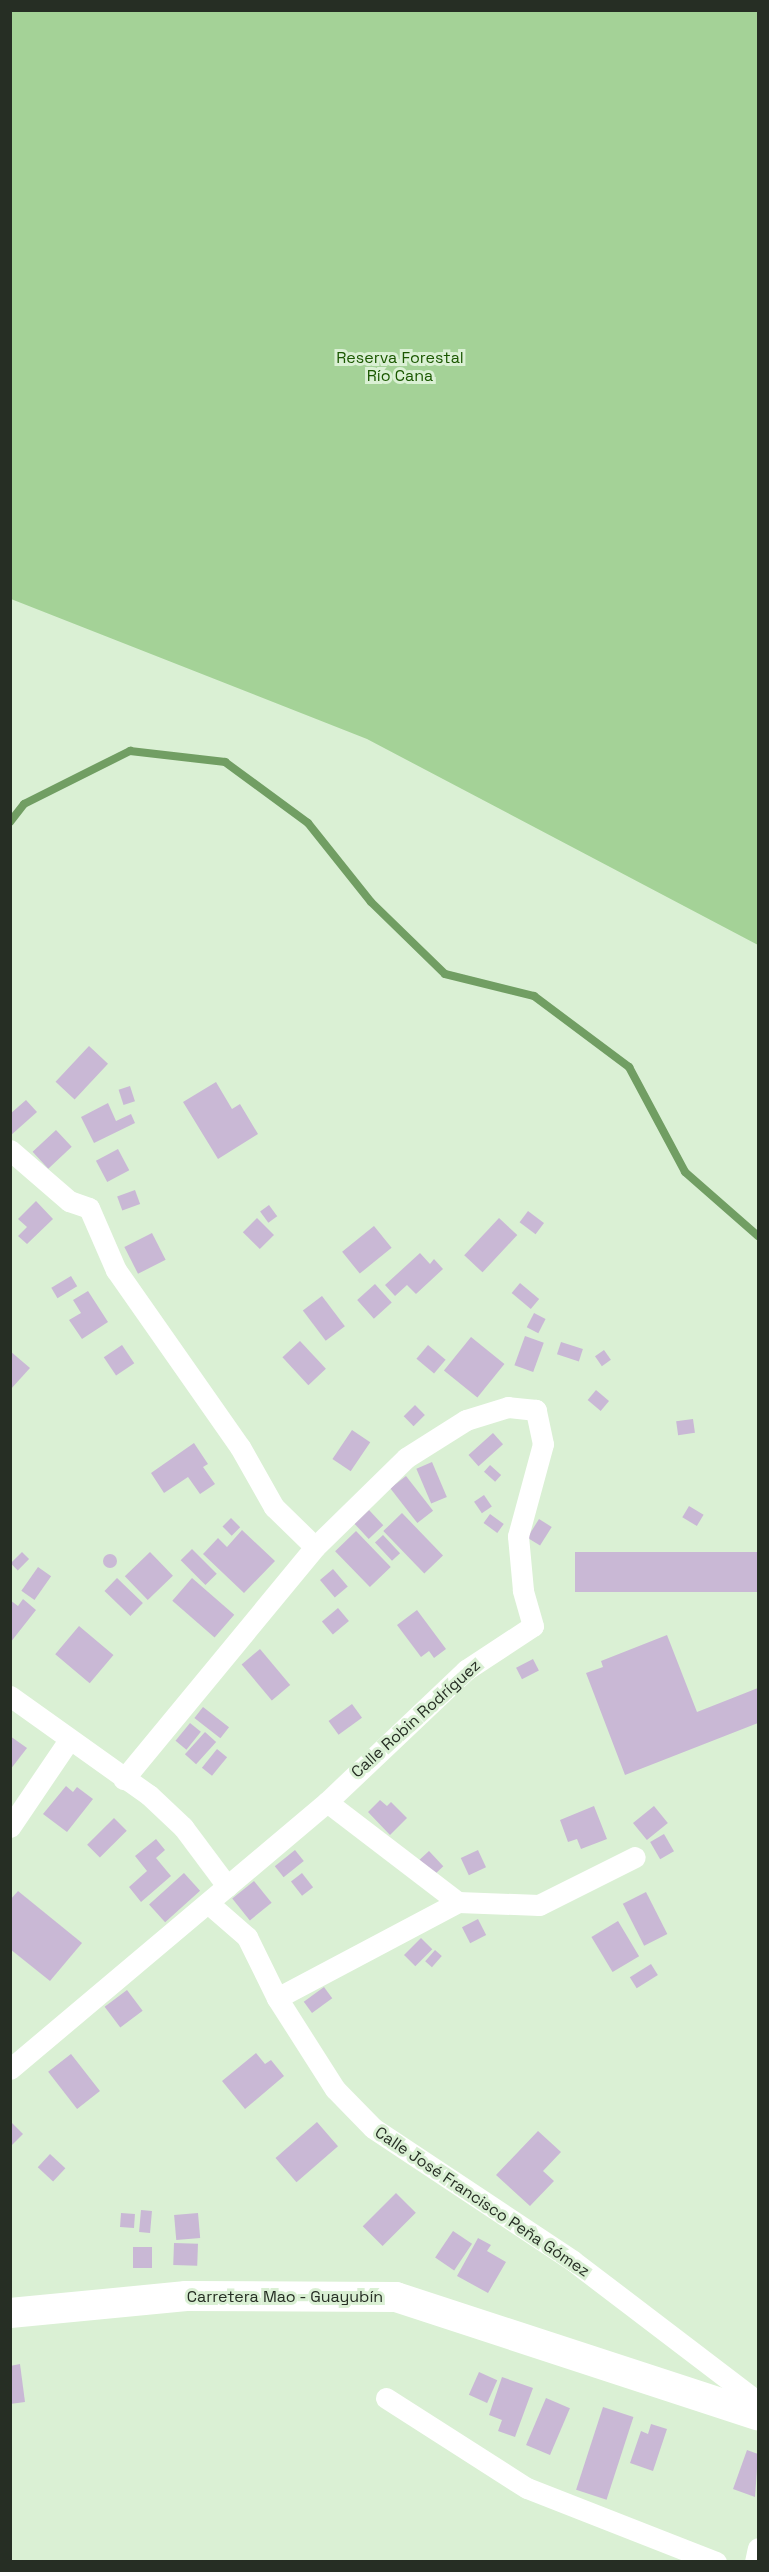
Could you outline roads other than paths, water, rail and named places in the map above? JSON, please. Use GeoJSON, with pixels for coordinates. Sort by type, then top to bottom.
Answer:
{"type":"FeatureCollection","features":[{"type":"Feature","properties":{"kind":"main road","name":"Carretera Mao - Guayubín"},"geometry":{"type":"LineString","coordinates":[[10,2313],[186,2296],[396,2297],[759,2415]]}},
{"type":"Feature","properties":{"kind":"street"},"geometry":{"type":"LineString","coordinates":[[10,1150],[69,1201],[90,1208],[116,1270],[240,1447],[274,1507],[315,1547],[124,1779]]}},
{"type":"Feature","properties":{"kind":"street","name":"Calle Robin Rodríguez"},"geometry":{"type":"LineString","coordinates":[[10,2068],[327,1802],[466,1670],[533,1626],[523,1590],[518,1536],[543,1444],[536,1410],[508,1407],[466,1420],[406,1458],[315,1547]]}},
{"type":"Feature","properties":{"kind":"street"},"geometry":{"type":"LineString","coordinates":[[10,1696],[149,1795],[183,1827],[227,1886]]}},
{"type":"Feature","properties":{"kind":"street"},"geometry":{"type":"LineString","coordinates":[[10,1827],[69,1740]]}},
{"type":"Feature","properties":{"kind":"street"},"geometry":{"type":"LineString","coordinates":[[327,1802],[458,1902]]}},
{"type":"Feature","properties":{"kind":"street"},"geometry":{"type":"LineString","coordinates":[[277,1998],[458,1902],[539,1905],[635,1857]]}},
{"type":"Feature","properties":{"kind":"street","name":"Calle José Francisco Peña Gómez"},"geometry":{"type":"LineString","coordinates":[[208,1903],[247,1937],[277,1998],[335,2089],[373,2128],[573,2261],[759,2402]]}},
{"type":"Feature","properties":{"kind":"street"},"geometry":{"type":"LineString","coordinates":[[386,2398],[527,2488],[716,2562]]}},
{"type":"Feature","properties":{"kind":"street"},"geometry":{"type":"LineString","coordinates":[[755,2562],[759,2548]]}},
{"type":"Feature","properties":{"kind":"waterway"},"geometry":{"type":"LineString","coordinates":[[10,822],[24,804],[130,751],[225,762],[308,823],[371,902],[445,974],[534,996],[629,1067],[685,1172],[758,1236]]}},
{"type":"Feature","properties":{"kind":"park label","name":"Reserva Forestal Río Cana"},"geometry":{"type":"Point","coordinates":[400,367]}}]}
